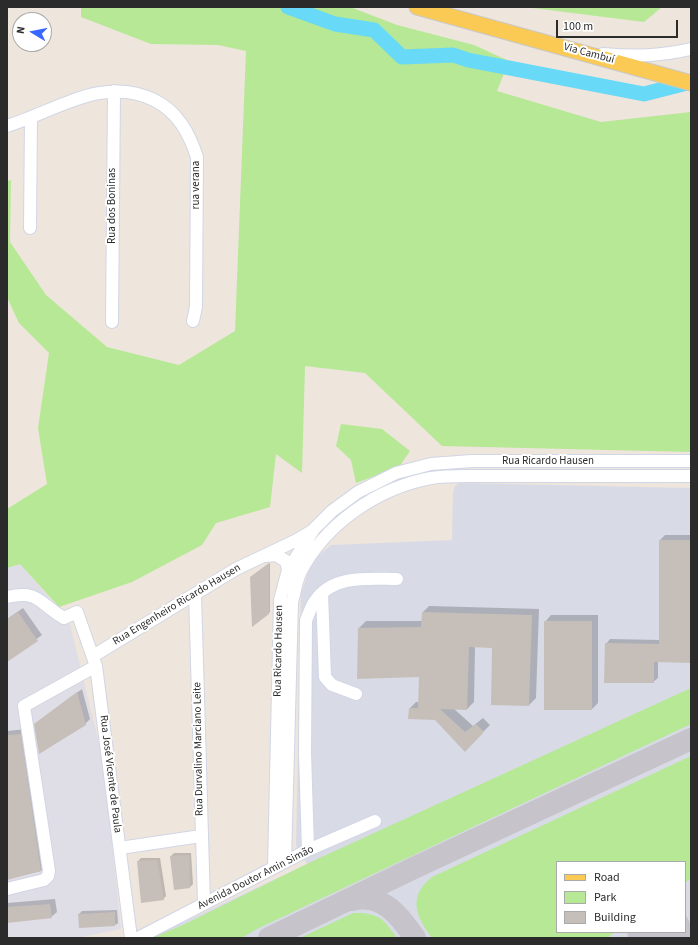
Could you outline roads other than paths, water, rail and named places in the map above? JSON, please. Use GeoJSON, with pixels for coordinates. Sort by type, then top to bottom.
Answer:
{"type":"FeatureCollection","features":[{"type":"Feature","properties":{"kind":"main road","name":"Via Cambuí"},"geometry":{"type":"LineString","coordinates":[[417,7],[691,83]]}},
{"type":"Feature","properties":{"kind":"street"},"geometry":{"type":"LineString","coordinates":[[582,52],[626,56],[664,55],[691,49]]}},
{"type":"Feature","properties":{"kind":"street","name":"rua verana"},"geometry":{"type":"LineString","coordinates":[[7,126],[82,97],[103,91],[133,92],[160,103],[182,123],[189,133],[194,146],[198,168],[196,307],[193,321]]}},
{"type":"Feature","properties":{"kind":"street","name":"Rua dos Boninas"},"geometry":{"type":"LineString","coordinates":[[112,322],[114,91]]}},
{"type":"Feature","properties":{"kind":"street"},"geometry":{"type":"LineString","coordinates":[[30,228],[31,117]]}},
{"type":"Feature","properties":{"kind":"street","name":"Rua Ricardo Hausen"},"geometry":{"type":"LineString","coordinates":[[280,864],[280,600],[288,570],[314,529],[332,511],[358,492],[396,473],[431,464],[472,462],[691,461]]}},
{"type":"Feature","properties":{"kind":"street","name":"Rua Ricardo Hausen"},"geometry":{"type":"LineString","coordinates":[[280,864],[292,602],[300,574],[325,536],[364,504],[400,486],[432,478],[467,476],[691,476]]}},
{"type":"Feature","properties":{"kind":"street","name":"Rua Engenheiro Ricardo Hausen"},"geometry":{"type":"LineString","coordinates":[[7,888],[44,880],[48,876],[49,871],[24,706],[195,594],[236,569],[314,529]]}},
{"type":"Feature","properties":{"kind":"street"},"geometry":{"type":"LineString","coordinates":[[263,556],[276,556],[286,561],[288,570]]}},
{"type":"Feature","properties":{"kind":"street"},"geometry":{"type":"LineString","coordinates":[[308,850],[305,746],[306,620],[315,600],[334,584],[355,578],[398,579]]}},
{"type":"Feature","properties":{"kind":"street"},"geometry":{"type":"LineString","coordinates":[[322,593],[325,677],[332,685],[356,694]]}},
{"type":"Feature","properties":{"kind":"street","name":"Rua José Vicente de Paula"},"geometry":{"type":"LineString","coordinates":[[7,597],[20,594],[31,595],[64,618],[77,612],[94,661],[131,938]]}},
{"type":"Feature","properties":{"kind":"street","name":"Rua Durvalino Marciano Leite"},"geometry":{"type":"LineString","coordinates":[[195,594],[204,904]]}},
{"type":"Feature","properties":{"kind":"street","name":"Avenida Doutor Amin Simão"},"geometry":{"type":"LineString","coordinates":[[138,938],[308,850],[375,821]]}},
{"type":"Feature","properties":{"kind":"street"},"geometry":{"type":"LineString","coordinates":[[120,848],[201,836]]}},
{"type":"Feature","properties":{"kind":"waterway"},"geometry":{"type":"LineString","coordinates":[[288,7],[335,24],[374,30],[402,57],[453,55],[468,60],[644,94],[691,82]]}}]}
